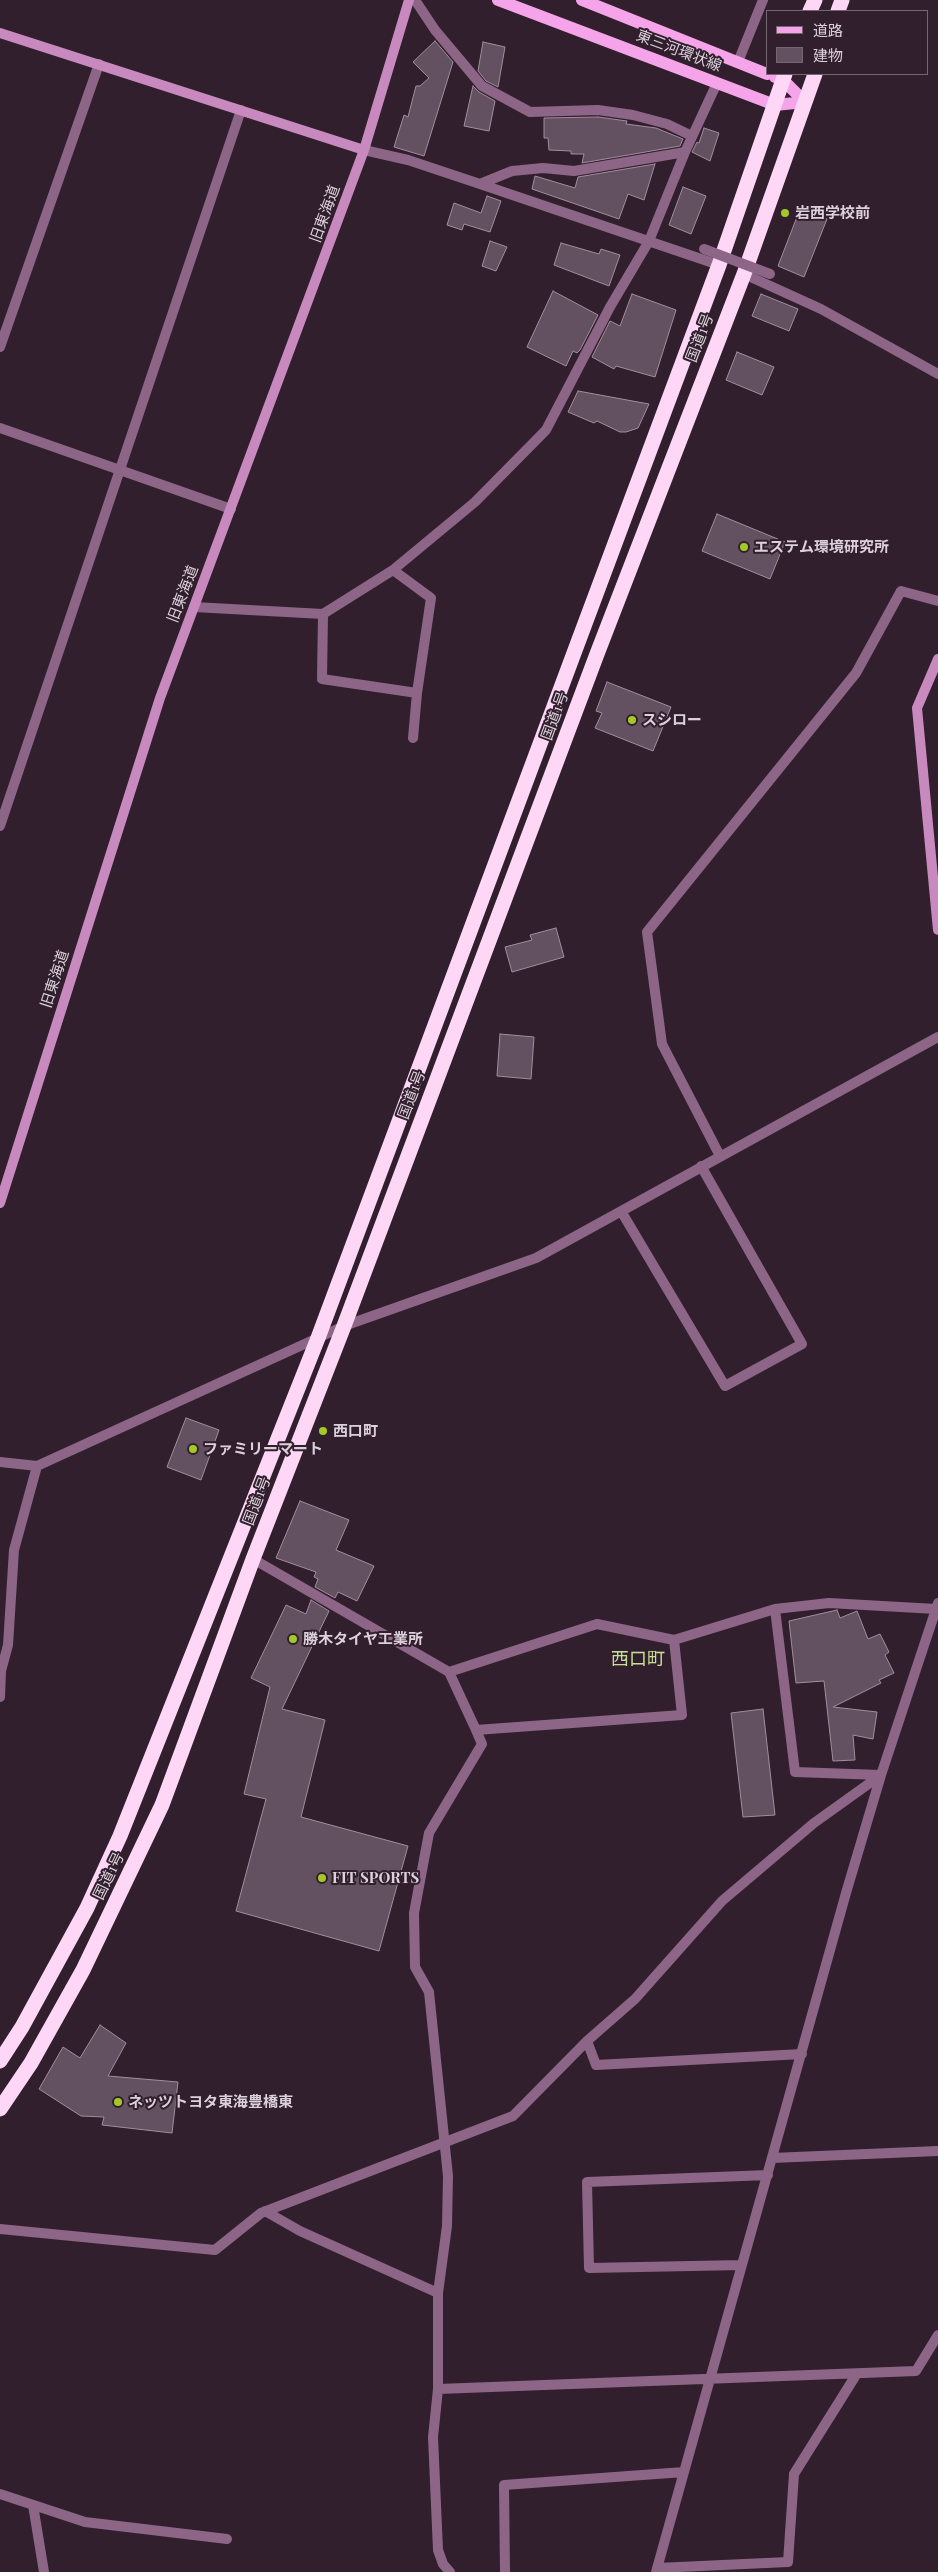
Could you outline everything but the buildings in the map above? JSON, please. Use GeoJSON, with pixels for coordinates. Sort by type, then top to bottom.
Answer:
{"type":"FeatureCollection","features":[{"type":"Feature","properties":{"kind":"highway","name":"国道1号"},"geometry":{"type":"LineString","coordinates":[[0,2108],[31,2063],[83,1970],[165,1796],[252,1559],[344,1326],[597,654],[744,274],[815,75]]}},
{"type":"Feature","properties":{"kind":"highway","name":"国道1号"},"geometry":{"type":"LineString","coordinates":[[0,2061],[22,2027],[87,1908],[120,1836],[318,1338],[719,265],[784,77]]}},
{"type":"Feature","properties":{"kind":"main road","name":"東三河環状線"},"geometry":{"type":"LineString","coordinates":[[498,0],[775,105],[805,102]]}},
{"type":"Feature","properties":{"kind":"main road","name":"東三河環状線"},"geometry":{"type":"LineString","coordinates":[[582,0],[766,74]]}},
{"type":"Feature","properties":{"kind":"main road","name":"東三河環状線"},"geometry":{"type":"LineString","coordinates":[[784,77],[805,102]]}},
{"type":"Feature","properties":{"kind":"street","name":"旧東海道"},"geometry":{"type":"LineString","coordinates":[[0,1203],[160,698],[364,150],[409,0]]}},
{"type":"Feature","properties":{"kind":"street"},"geometry":{"type":"LineString","coordinates":[[415,0],[435,30],[482,86],[530,112],[598,110],[633,115],[667,124],[692,136]]}},
{"type":"Feature","properties":{"kind":"street"},"geometry":{"type":"LineString","coordinates":[[738,62],[763,0]]}},
{"type":"Feature","properties":{"kind":"street"},"geometry":{"type":"LineString","coordinates":[[0,33],[364,150],[408,160],[719,265]]}},
{"type":"Feature","properties":{"kind":"street"},"geometry":{"type":"LineString","coordinates":[[0,347],[99,64]]}},
{"type":"Feature","properties":{"kind":"street"},"geometry":{"type":"LineString","coordinates":[[194,607],[323,614],[393,570],[475,502],[546,430],[610,306],[649,241],[685,152],[718,83]]}},
{"type":"Feature","properties":{"kind":"street"},"geometry":{"type":"LineString","coordinates":[[0,826],[240,110]]}},
{"type":"Feature","properties":{"kind":"street"},"geometry":{"type":"LineString","coordinates":[[480,184],[512,171],[543,168],[574,171],[685,152]]}},
{"type":"Feature","properties":{"kind":"street"},"geometry":{"type":"LineString","coordinates":[[704,249],[770,274]]}},
{"type":"Feature","properties":{"kind":"street"},"geometry":{"type":"LineString","coordinates":[[744,274],[821,309],[938,374]]}},
{"type":"Feature","properties":{"kind":"street"},"geometry":{"type":"LineString","coordinates":[[0,428],[231,509]]}},
{"type":"Feature","properties":{"kind":"street"},"geometry":{"type":"LineString","coordinates":[[393,570],[431,598],[417,693],[413,738]]}},
{"type":"Feature","properties":{"kind":"street"},"geometry":{"type":"LineString","coordinates":[[720,1156],[662,1044],[648,932],[856,673],[900,591],[938,602]]}},
{"type":"Feature","properties":{"kind":"street"},"geometry":{"type":"LineString","coordinates":[[323,614],[322,679],[417,693]]}},
{"type":"Feature","properties":{"kind":"street"},"geometry":{"type":"LineString","coordinates":[[938,659],[917,708],[938,930]]}},
{"type":"Feature","properties":{"kind":"street"},"geometry":{"type":"LineString","coordinates":[[0,1462],[37,1466],[344,1326],[536,1258],[938,1037]]}},
{"type":"Feature","properties":{"kind":"street"},"geometry":{"type":"LineString","coordinates":[[621,1210],[725,1386],[802,1344],[701,1166]]}},
{"type":"Feature","properties":{"kind":"street"},"geometry":{"type":"LineString","coordinates":[[0,1697],[2,1671],[8,1645],[14,1550],[37,1466]]}},
{"type":"Feature","properties":{"kind":"street"},"geometry":{"type":"LineString","coordinates":[[252,1559],[448,1672],[482,1744],[429,1833],[414,1913],[414,1967],[429,1992],[446,2142],[447,2226],[438,2293],[438,2389],[433,2437],[438,2550],[450,2572]]}},
{"type":"Feature","properties":{"kind":"street"},"geometry":{"type":"LineString","coordinates":[[448,1672],[597,1624],[674,1640],[776,1609],[829,1603],[937,1606],[881,1775],[657,2570],[788,2562],[794,2474],[856,2375]]}},
{"type":"Feature","properties":{"kind":"street"},"geometry":{"type":"LineString","coordinates":[[776,1609],[795,1772],[881,1775]]}},
{"type":"Feature","properties":{"kind":"street"},"geometry":{"type":"LineString","coordinates":[[476,1730],[682,1715],[674,1640]]}},
{"type":"Feature","properties":{"kind":"street"},"geometry":{"type":"LineString","coordinates":[[0,2229],[216,2250],[266,2211],[513,2116],[586,2041],[635,1998],[722,1901],[814,1823],[881,1775]]}},
{"type":"Feature","properties":{"kind":"street"},"geometry":{"type":"LineString","coordinates":[[586,2041],[596,2065],[802,2054]]}},
{"type":"Feature","properties":{"kind":"street"},"geometry":{"type":"LineString","coordinates":[[772,2158],[938,2151]]}},
{"type":"Feature","properties":{"kind":"street"},"geometry":{"type":"LineString","coordinates":[[742,2265],[588,2268],[587,2182],[768,2175]]}},
{"type":"Feature","properties":{"kind":"street"},"geometry":{"type":"LineString","coordinates":[[266,2211],[300,2231],[438,2293]]}},
{"type":"Feature","properties":{"kind":"street"},"geometry":{"type":"LineString","coordinates":[[438,2389],[916,2372],[938,2335]]}},
{"type":"Feature","properties":{"kind":"street"},"geometry":{"type":"LineString","coordinates":[[505,2572],[504,2485],[684,2472]]}},
{"type":"Feature","properties":{"kind":"street"},"geometry":{"type":"LineString","coordinates":[[0,2494],[85,2522],[227,2539]]}},
{"type":"Feature","properties":{"kind":"street"},"geometry":{"type":"LineString","coordinates":[[33,2505],[44,2572]]}},
{"type":"Feature","properties":{"kind":"place","name":"岩西学校前"},"geometry":{"type":"Point","coordinates":[785,213]}},
{"type":"Feature","properties":{"kind":"place","name":"エステム環境研究所"},"geometry":{"type":"Point","coordinates":[744,547]}},
{"type":"Feature","properties":{"kind":"place","name":"スシロー"},"geometry":{"type":"Point","coordinates":[632,720]}},
{"type":"Feature","properties":{"kind":"place","name":"西口町"},"geometry":{"type":"Point","coordinates":[323,1431]}},
{"type":"Feature","properties":{"kind":"place","name":"ファミリーマート"},"geometry":{"type":"Point","coordinates":[193,1449]}},
{"type":"Feature","properties":{"kind":"place","name":"勝木タイヤ工業所"},"geometry":{"type":"Point","coordinates":[293,1639]}},
{"type":"Feature","properties":{"kind":"place","name":"FIT SPORTS"},"geometry":{"type":"Point","coordinates":[322,1878]}},
{"type":"Feature","properties":{"kind":"place","name":"ネッツトヨタ東海豊橋東"},"geometry":{"type":"Point","coordinates":[118,2102]}},
{"type":"Feature","properties":{"kind":"district","name":"西口町"},"geometry":{"type":"Point","coordinates":[638,1659]}}]}
